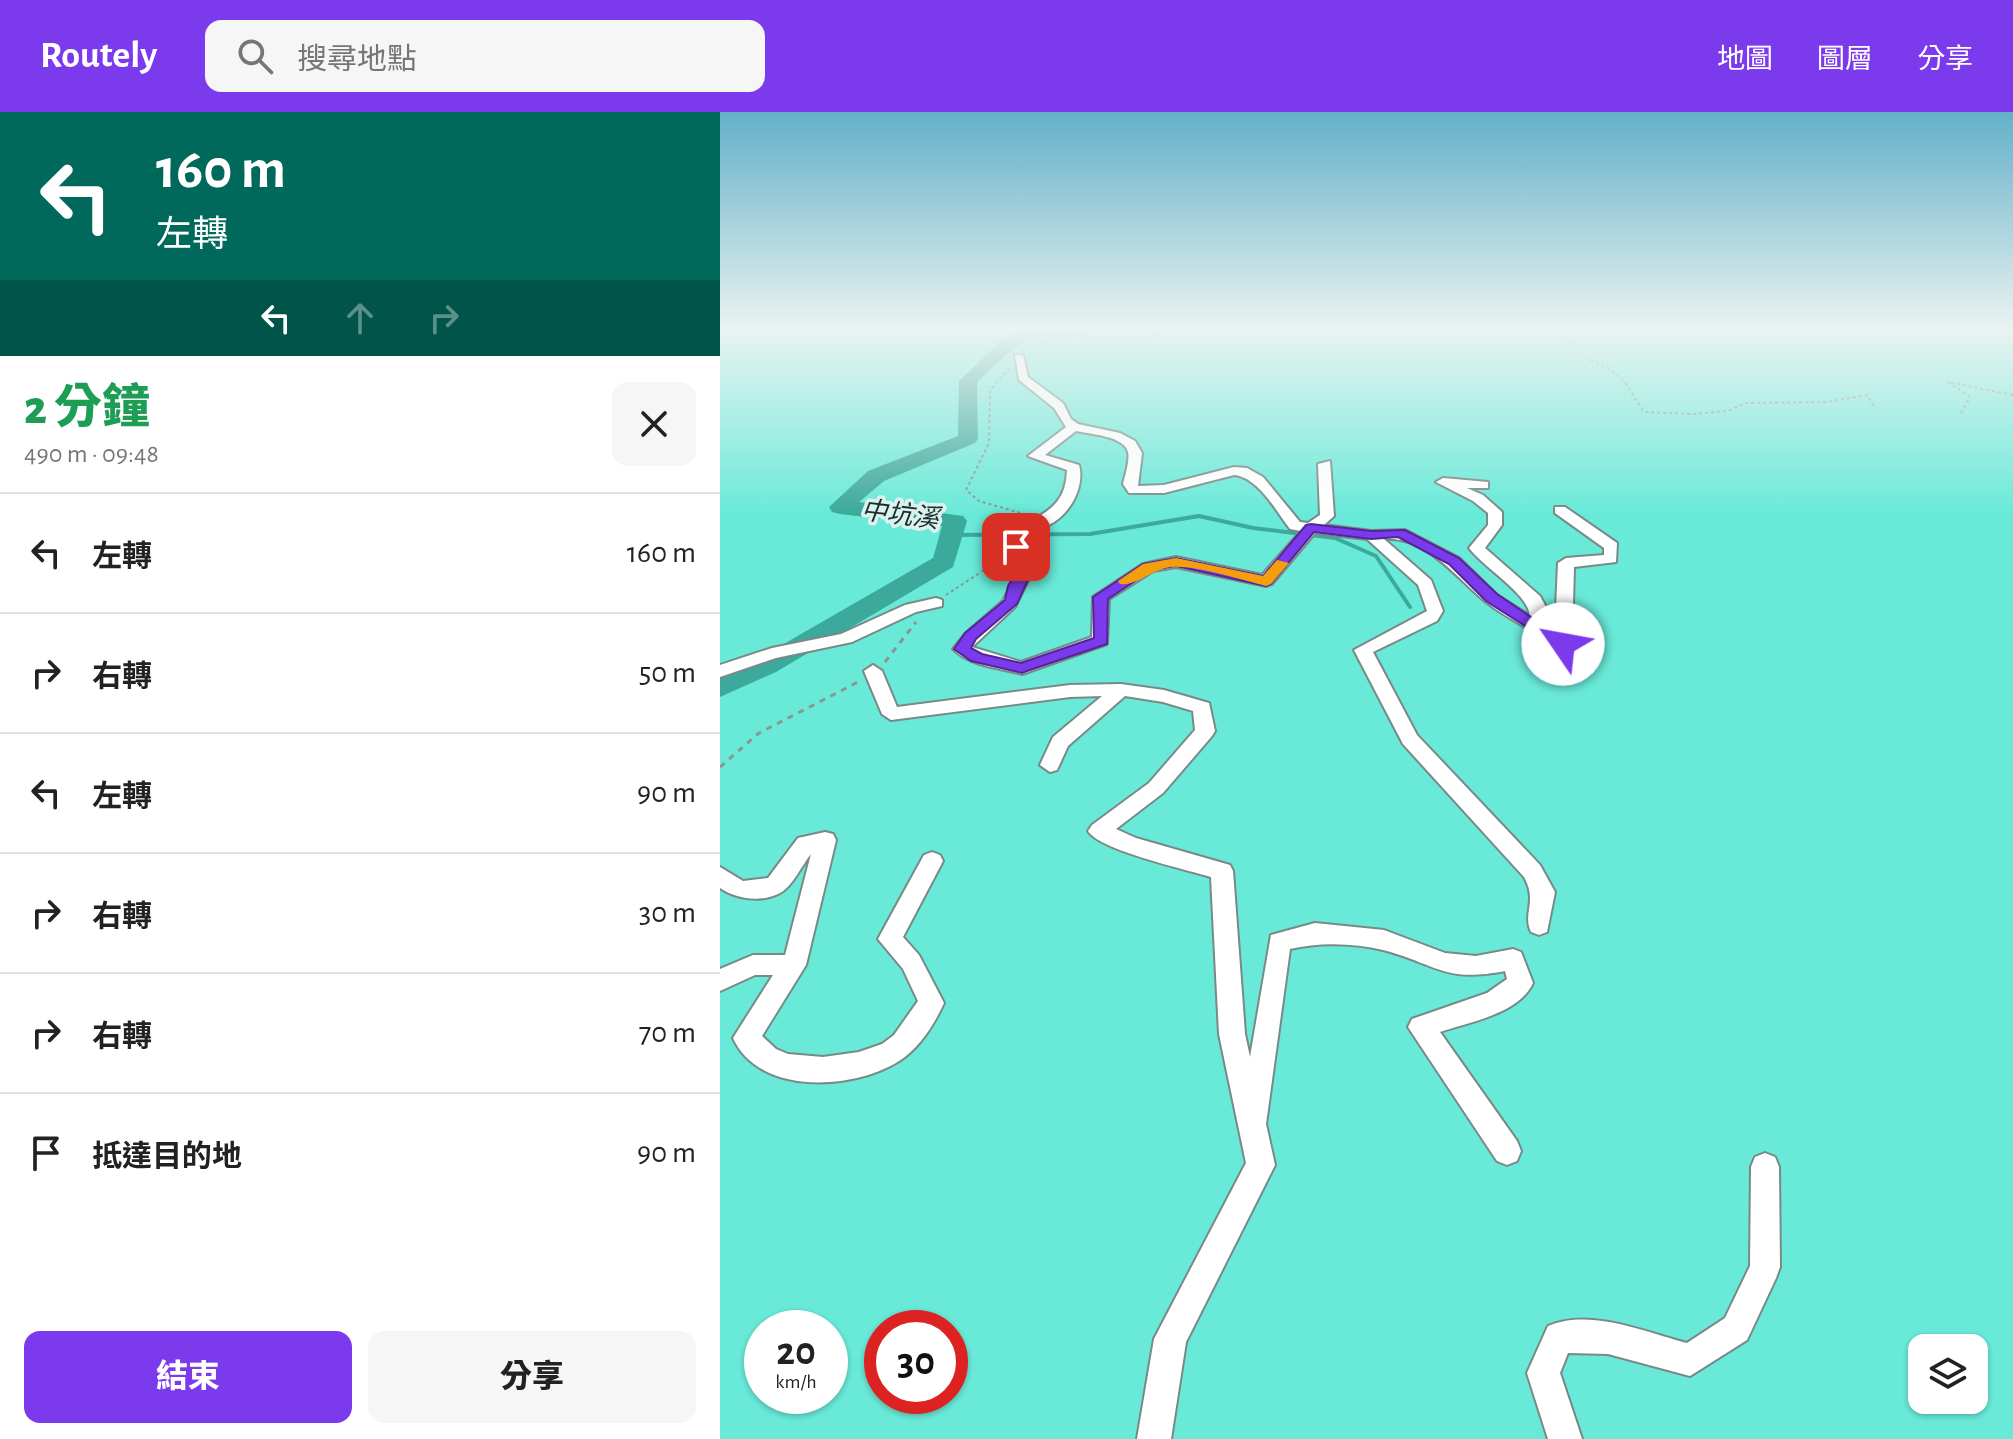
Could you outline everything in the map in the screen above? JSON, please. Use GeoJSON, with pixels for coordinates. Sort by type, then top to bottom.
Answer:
{"type":"FeatureCollection","features":[{"type":"Feature","properties":{"kind":"street"},"geometry":{"type":"LineString","coordinates":[[1038,390],[1059,406],[1074,427],[1116,436],[1130,444],[1135,453],[1130,484],[1134,490],[1164,489],[1234,471],[1247,472],[1258,480],[1295,526],[1307,532],[1400,533],[1454,561],[1491,598],[1563,644],[1579,666]]}},
{"type":"Feature","properties":{"kind":"street"},"geometry":{"type":"LineString","coordinates":[[1074,427],[1035,456],[1074,468],[1074,484],[1070,497],[1058,513],[1026,536],[1031,558],[1015,586],[1012,601],[970,636],[962,649],[977,657],[1022,668],[1101,640],[1101,597],[1148,567],[1176,562],[1266,581],[1307,532],[1327,516],[1325,464]]}},
{"type":"Feature","properties":{"kind":"street"},"geometry":{"type":"LineString","coordinates":[[1483,485],[1443,482],[1478,498],[1495,512],[1495,525],[1477,548],[1500,572],[1533,597],[1540,613],[1537,626]]}},
{"type":"Feature","properties":{"kind":"street"},"geometry":{"type":"LineString","coordinates":[[1560,510],[1612,546],[1611,559],[1566,563],[1563,644]]}},
{"type":"Feature","properties":{"kind":"street"},"geometry":{"type":"LineString","coordinates":[[1371,535],[1425,583],[1435,611],[1431,617],[1363,650],[1410,739],[1532,871],[1544,892],[1539,925]]}},
{"type":"Feature","properties":{"kind":"street"},"geometry":{"type":"LineString","coordinates":[[720,671],[772,653],[846,638],[911,608],[936,603]]}},
{"type":"Feature","properties":{"kind":"street"},"geometry":{"type":"LineString","coordinates":[[873,671],[891,714],[1070,691],[1121,690],[1164,696],[1202,707],[1205,731],[1156,788],[1099,831],[1130,845],[1222,871],[1232,1034],[1261,1165],[1170,1339],[1154,1439]]}},
{"type":"Feature","properties":{"kind":"street"},"geometry":{"type":"LineString","coordinates":[[1050,765],[1060,742],[1121,690]]}},
{"type":"Feature","properties":{"kind":"street"},"geometry":{"type":"LineString","coordinates":[[720,876],[740,890],[774,886],[806,844],[825,840],[794,965],[746,1038],[772,1062],[846,1069],[879,1058],[901,1044],[932,1003],[911,962],[890,939],[932,861]]}},
{"type":"Feature","properties":{"kind":"street"},"geometry":{"type":"LineString","coordinates":[[1254,1133],[1279,942],[1315,933],[1384,940],[1444,963],[1476,966],[1513,959],[1521,983],[1495,1002],[1421,1027],[1507,1151]]}},
{"type":"Feature","properties":{"kind":"street"},"geometry":{"type":"LineString","coordinates":[[720,980],[753,965],[794,965]]}},
{"type":"Feature","properties":{"kind":"street"},"geometry":{"type":"LineString","coordinates":[[1565,1439],[1543,1373],[1559,1337],[1608,1338],[1690,1360],[1736,1329],[1765,1267],[1765,1167]]}},
{"type":"Feature","properties":{"kind":"path"},"geometry":{"type":"LineString","coordinates":[[1633,390],[1644,412],[1693,414],[1728,411],[1745,403],[1827,402],[1867,395],[1875,408]]}},
{"type":"Feature","properties":{"kind":"path"},"geometry":{"type":"LineString","coordinates":[[1960,390],[1970,397],[1961,413]]}},
{"type":"Feature","properties":{"kind":"path"},"geometry":{"type":"LineString","coordinates":[[1988,390],[2013,395]]}},
{"type":"Feature","properties":{"kind":"green space"},"geometry":{"type":"Polygon","coordinates":[[[720,390],[2013,390],[2013,1439],[720,1439],[720,390]]]}},
{"type":"Feature","properties":{"kind":"waterway","name":"中坑溪"},"geometry":{"type":"LineString","coordinates":[[720,688],[766,666],[944,562],[955,521],[840,507],[876,476],[968,439],[968,390]]}},
{"type":"Feature","properties":{"kind":"waterway"},"geometry":{"type":"LineString","coordinates":[[951,535],[1090,534],[1199,516],[1253,528],[1335,538],[1376,556],[1410,607]]}},
{"type":"Feature","properties":{"kind":"slow traffic"},"geometry":{"type":"LineString","coordinates":[[1125,581],[1148,567],[1176,562],[1266,581],[1282,563]]}},
{"type":"Feature","properties":{"kind":"route"},"geometry":{"type":"LineString","coordinates":[[1016,547],[1031,558],[1015,586],[1012,601],[970,636],[962,649],[977,657],[1022,668],[1101,640],[1101,597],[1148,567],[1176,562],[1266,581],[1311,528],[1371,535],[1400,533],[1454,561],[1491,598],[1563,644]]}}]}
